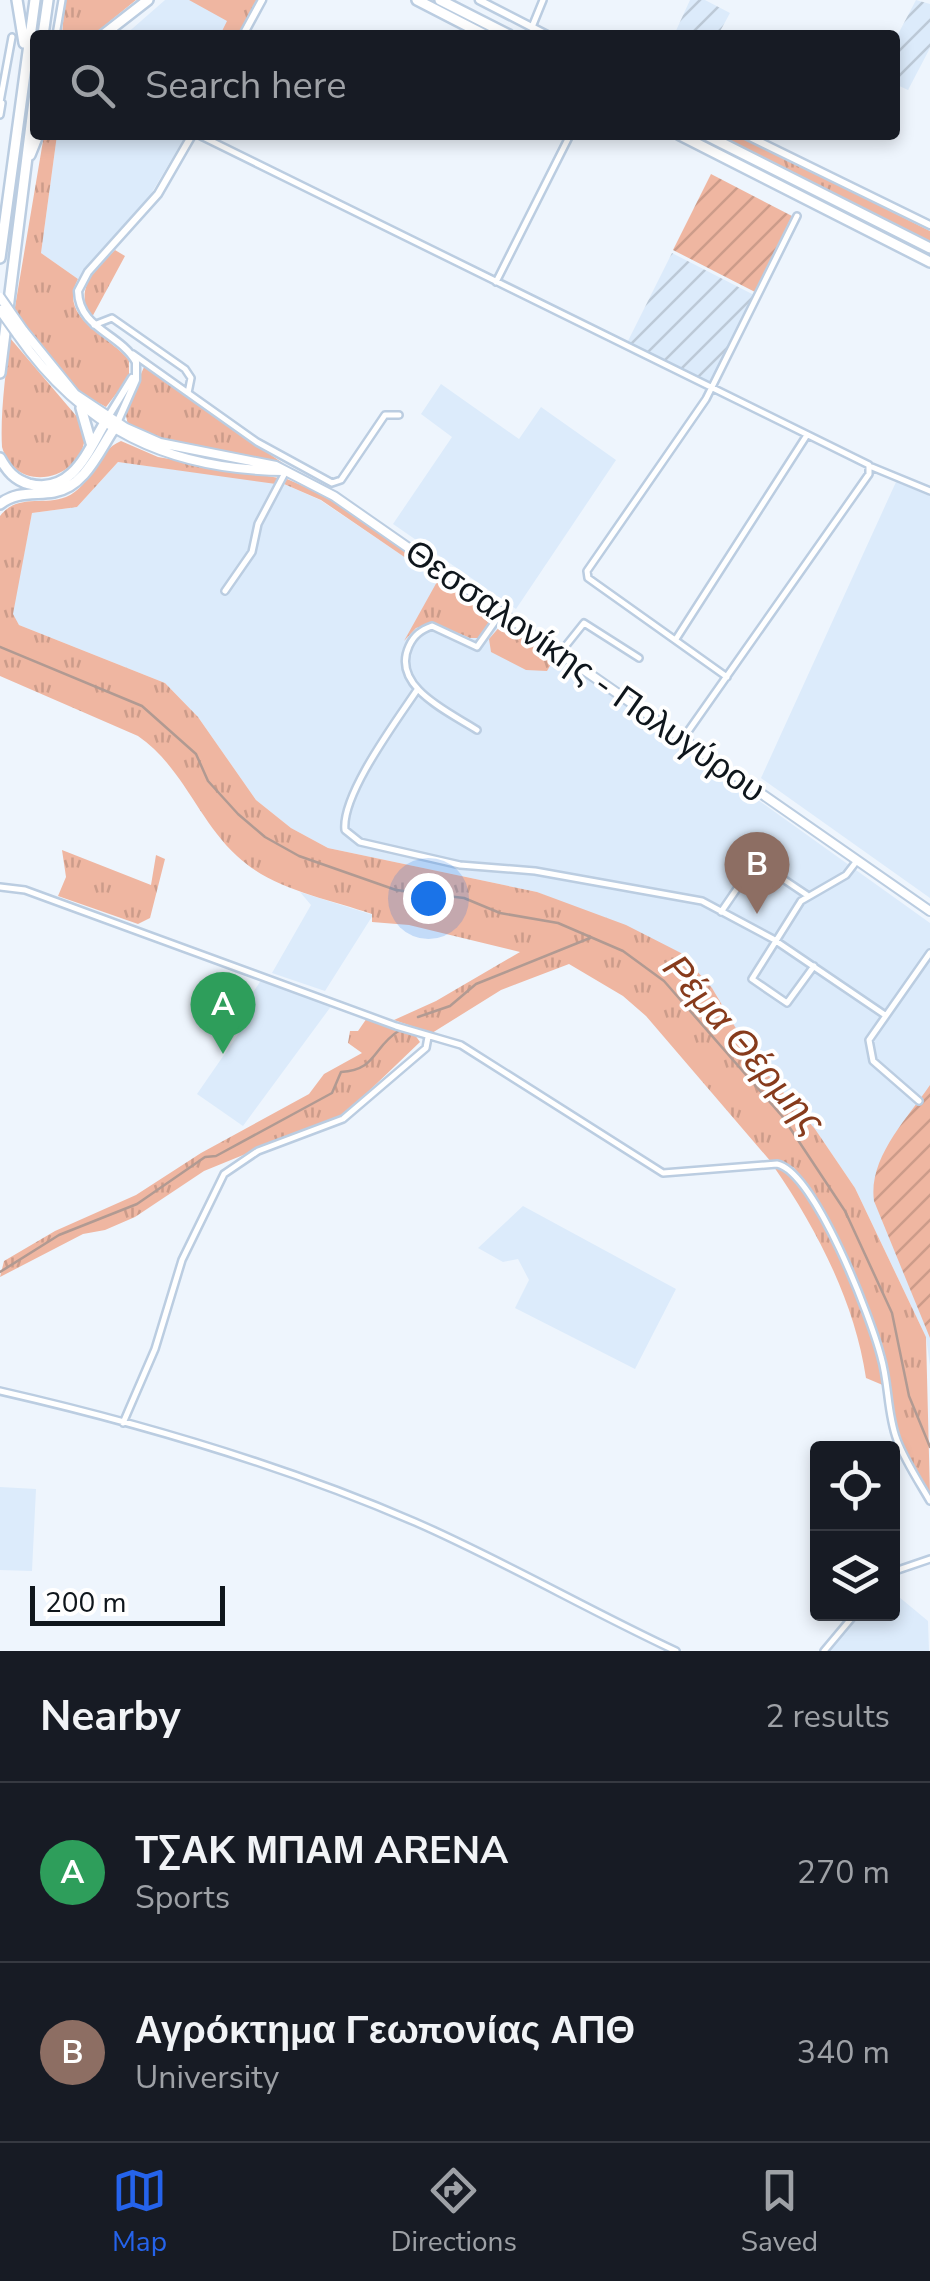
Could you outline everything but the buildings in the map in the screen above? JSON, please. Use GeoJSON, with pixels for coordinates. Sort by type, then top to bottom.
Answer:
{"type":"FeatureCollection","features":[{"type":"Feature","properties":{"kind":"highway"},"geometry":{"type":"LineString","coordinates":[[18,0],[24,70]]}},
{"type":"Feature","properties":{"kind":"highway"},"geometry":{"type":"LineString","coordinates":[[0,258],[34,0]]}},
{"type":"Feature","properties":{"kind":"highway"},"geometry":{"type":"LineString","coordinates":[[44,30],[48,0]]}},
{"type":"Feature","properties":{"kind":"highway"},"geometry":{"type":"LineString","coordinates":[[109,30],[148,0]]}},
{"type":"Feature","properties":{"kind":"highway"},"geometry":{"type":"LineString","coordinates":[[417,0],[475,30]]}},
{"type":"Feature","properties":{"kind":"highway"},"geometry":{"type":"LineString","coordinates":[[440,0],[499,30]]}},
{"type":"Feature","properties":{"kind":"highway"},"geometry":{"type":"LineString","coordinates":[[0,373],[30,129]]}},
{"type":"Feature","properties":{"kind":"highway"},"geometry":{"type":"LineString","coordinates":[[25,166],[36,140]]}},
{"type":"Feature","properties":{"kind":"highway"},"geometry":{"type":"LineString","coordinates":[[690,140],[930,262]]}},
{"type":"Feature","properties":{"kind":"highway"},"geometry":{"type":"LineString","coordinates":[[716,140],[930,248]]}},
{"type":"Feature","properties":{"kind":"highway"},"geometry":{"type":"LineString","coordinates":[[81,408],[90,426],[92,445]]}},
{"type":"Feature","properties":{"kind":"highway"},"geometry":{"type":"LineString","coordinates":[[0,458],[22,481],[52,485],[74,472],[110,424]]}},
{"type":"Feature","properties":{"kind":"highway"},"geometry":{"type":"LineString","coordinates":[[0,504],[14,496],[59,491],[75,483],[110,424]]}},
{"type":"Feature","properties":{"kind":"main road","name":"Θεσσαλονίκης - Πολυγύρου"},"geometry":{"type":"LineString","coordinates":[[0,297],[20,332],[81,408],[171,454],[286,471],[334,496],[930,912]]}},
{"type":"Feature","properties":{"kind":"main road","name":"Θεσσαλονίκης - Πολυγύρου"},"geometry":{"type":"LineString","coordinates":[[0,310],[66,385],[110,424]]}},
{"type":"Feature","properties":{"kind":"street"},"geometry":{"type":"LineString","coordinates":[[57,30],[62,0]]}},
{"type":"Feature","properties":{"kind":"street"},"geometry":{"type":"LineString","coordinates":[[247,30],[262,0]]}},
{"type":"Feature","properties":{"kind":"street"},"geometry":{"type":"LineString","coordinates":[[479,0],[538,30]]}},
{"type":"Feature","properties":{"kind":"street"},"geometry":{"type":"LineString","coordinates":[[532,27],[543,0]]}},
{"type":"Feature","properties":{"kind":"street"},"geometry":{"type":"LineString","coordinates":[[0,115],[12,37]]}},
{"type":"Feature","properties":{"kind":"street"},"geometry":{"type":"LineString","coordinates":[[192,140],[158,194],[82,282],[78,300],[94,325],[257,442],[332,483],[341,480],[385,415],[400,415]]}},
{"type":"Feature","properties":{"kind":"street"},"geometry":{"type":"LineString","coordinates":[[205,140],[869,466],[930,491]]}},
{"type":"Feature","properties":{"kind":"street"},"geometry":{"type":"LineString","coordinates":[[496,282],[567,140]]}},
{"type":"Feature","properties":{"kind":"street"},"geometry":{"type":"LineString","coordinates":[[756,140],[930,225]]}},
{"type":"Feature","properties":{"kind":"street"},"geometry":{"type":"LineString","coordinates":[[727,677],[588,578],[586,571],[706,398],[797,216]]}},
{"type":"Feature","properties":{"kind":"street"},"geometry":{"type":"LineString","coordinates":[[94,325],[112,318],[186,369],[191,378],[188,393]]}},
{"type":"Feature","properties":{"kind":"street"},"geometry":{"type":"LineString","coordinates":[[110,424],[136,380],[137,368],[131,352]]}},
{"type":"Feature","properties":{"kind":"street"},"geometry":{"type":"LineString","coordinates":[[676,640],[807,435]]}},
{"type":"Feature","properties":{"kind":"street"},"geometry":{"type":"LineString","coordinates":[[682,740],[869,474],[869,466]]}},
{"type":"Feature","properties":{"kind":"street"},"geometry":{"type":"LineString","coordinates":[[225,590],[252,552],[258,524],[286,471]]}},
{"type":"Feature","properties":{"kind":"street"},"geometry":{"type":"LineString","coordinates":[[477,730],[417,690],[406,665],[407,652],[421,630],[432,626],[477,647],[502,612]]}},
{"type":"Feature","properties":{"kind":"street"},"geometry":{"type":"LineString","coordinates":[[560,653],[584,622],[639,658]]}},
{"type":"Feature","properties":{"kind":"street"},"geometry":{"type":"LineString","coordinates":[[417,690],[385,737],[345,814],[345,830],[352,837],[400,853],[460,865],[535,871],[696,900],[773,939],[885,1015]]}},
{"type":"Feature","properties":{"kind":"street"},"geometry":{"type":"LineString","coordinates":[[746,854],[807,895]]}},
{"type":"Feature","properties":{"kind":"street"},"geometry":{"type":"LineString","coordinates":[[721,912],[756,861]]}},
{"type":"Feature","properties":{"kind":"street"},"geometry":{"type":"LineString","coordinates":[[814,966],[791,1000],[782,1002],[752,979],[773,947],[773,939],[807,895],[846,875],[856,862]]}},
{"type":"Feature","properties":{"kind":"street"},"geometry":{"type":"LineString","coordinates":[[0,887],[25,890],[484,1057],[663,1173],[777,1164],[793,1171],[814,1202],[856,1292],[881,1356],[897,1440],[930,1501]]}},
{"type":"Feature","properties":{"kind":"street"},"geometry":{"type":"LineString","coordinates":[[919,1101],[872,1061],[868,1052],[869,1040],[930,953]]}},
{"type":"Feature","properties":{"kind":"street"},"geometry":{"type":"LineString","coordinates":[[123,1423],[155,1349],[182,1260],[224,1174],[258,1151],[352,1113],[426,1048],[428,1036]]}},
{"type":"Feature","properties":{"kind":"street"},"geometry":{"type":"LineString","coordinates":[[0,1391],[123,1423],[372,1504],[487,1555],[676,1651]]}},
{"type":"Feature","properties":{"kind":"street"},"geometry":{"type":"LineString","coordinates":[[900,1569],[930,1559]]}},
{"type":"Feature","properties":{"kind":"street"},"geometry":{"type":"LineString","coordinates":[[824,1651],[849,1621]]}},
{"type":"Feature","properties":{"kind":"shaded area"},"geometry":{"type":"Polygon","coordinates":[[[165,0],[254,0],[239,30],[131,30],[165,0]]]}},
{"type":"Feature","properties":{"kind":"shaded area"},"geometry":{"type":"Polygon","coordinates":[[[690,0],[705,0],[730,13],[721,30],[676,30],[690,0]]]}},
{"type":"Feature","properties":{"kind":"shaded area"},"geometry":{"type":"Polygon","coordinates":[[[916,0],[930,4],[930,48],[908,90],[900,86],[900,30],[916,0]]]}},
{"type":"Feature","properties":{"kind":"shaded area"},"geometry":{"type":"Polygon","coordinates":[[[56,140],[183,140],[142,209],[78,279],[41,253],[56,140]]]}},
{"type":"Feature","properties":{"kind":"shaded area"},"geometry":{"type":"Polygon","coordinates":[[[672,253],[754,295],[709,383],[627,343],[672,253]]]}},
{"type":"Feature","properties":{"kind":"shaded area"},"geometry":{"type":"Polygon","coordinates":[[[441,384],[519,439],[541,407],[616,460],[516,609],[393,524],[452,437],[421,414],[441,384]]]}},
{"type":"Feature","properties":{"kind":"shaded area"},"geometry":{"type":"Polygon","coordinates":[[[118,462],[284,484],[320,500],[439,580],[497,613],[930,923],[930,1366],[926,1337],[855,1188],[815,1129],[753,1057],[712,988],[681,953],[537,892],[328,848],[291,828],[256,800],[198,717],[165,683],[19,625],[12,614],[32,513],[77,507],[118,462]]]}},
{"type":"Feature","properties":{"kind":"shaded area"},"geometry":{"type":"Polygon","coordinates":[[[896,482],[930,496],[930,898],[761,778],[896,482]]]}},
{"type":"Feature","properties":{"kind":"shaded area"},"geometry":{"type":"Polygon","coordinates":[[[300,892],[373,915],[325,991],[272,973],[311,905],[300,892]]]}},
{"type":"Feature","properties":{"kind":"shaded area"},"geometry":{"type":"Polygon","coordinates":[[[262,979],[332,1005],[243,1126],[197,1094],[248,1020],[239,1013],[262,979]]]}},
{"type":"Feature","properties":{"kind":"shaded area"},"geometry":{"type":"Polygon","coordinates":[[[523,1206],[676,1289],[635,1369],[515,1308],[529,1280],[518,1259],[503,1262],[478,1248],[523,1206]]]}},
{"type":"Feature","properties":{"kind":"shaded area"},"geometry":{"type":"Polygon","coordinates":[[[0,1487],[36,1489],[32,1571],[0,1570],[0,1487]]]}},
{"type":"Feature","properties":{"kind":"shaded area"},"geometry":{"type":"Polygon","coordinates":[[[900,1598],[928,1621],[929,1651],[827,1651],[852,1621],[900,1621],[900,1598]]]}},
{"type":"Feature","properties":{"kind":"green space"},"geometry":{"type":"Polygon","coordinates":[[[65,0],[136,0],[99,30],[62,30],[65,0]]]}},
{"type":"Feature","properties":{"kind":"green space"},"geometry":{"type":"Polygon","coordinates":[[[189,0],[259,0],[244,30],[222,30],[227,21],[189,0]]]}},
{"type":"Feature","properties":{"kind":"green space"},"geometry":{"type":"Polygon","coordinates":[[[43,140],[56,140],[41,253],[78,279],[74,305],[88,325],[129,360],[129,377],[106,407],[73,389],[14,313],[43,140]]]}},
{"type":"Feature","properties":{"kind":"green space"},"geometry":{"type":"Polygon","coordinates":[[[724,140],[749,140],[930,231],[930,244],[724,140]]]}},
{"type":"Feature","properties":{"kind":"green space"},"geometry":{"type":"Polygon","coordinates":[[[711,174],[792,216],[755,292],[673,250],[711,174]]]}},
{"type":"Feature","properties":{"kind":"green space"},"geometry":{"type":"Polygon","coordinates":[[[115,250],[125,256],[91,319],[86,308],[86,289],[94,273],[115,250]]]}},
{"type":"Feature","properties":{"kind":"green space"},"geometry":{"type":"Polygon","coordinates":[[[10,338],[84,425],[84,443],[78,458],[52,475],[37,477],[23,473],[10,463],[2,447],[10,338]]]}},
{"type":"Feature","properties":{"kind":"green space"},"geometry":{"type":"Polygon","coordinates":[[[144,367],[284,464],[170,443],[128,425],[125,411],[144,367]]]}},
{"type":"Feature","properties":{"kind":"green space"},"geometry":{"type":"Polygon","coordinates":[[[121,441],[158,457],[279,478],[276,484],[118,462],[77,507],[32,513],[13,614],[19,625],[165,683],[198,717],[256,800],[291,828],[328,848],[537,892],[626,925],[681,953],[712,988],[753,1057],[815,1129],[855,1188],[926,1337],[930,1495],[897,1437],[877,1333],[807,1183],[793,1167],[772,1163],[646,1016],[623,996],[569,964],[501,990],[432,1033],[394,1020],[436,1001],[520,952],[409,925],[372,922],[372,914],[267,877],[223,842],[167,762],[138,736],[0,676],[0,516],[23,502],[57,499],[75,492],[121,441]]]}},
{"type":"Feature","properties":{"kind":"green space"},"geometry":{"type":"Polygon","coordinates":[[[287,479],[324,495],[489,607],[494,617],[478,638],[433,623],[416,628],[404,641],[438,580],[321,500],[284,484],[287,479]]]}},
{"type":"Feature","properties":{"kind":"green space"},"geometry":{"type":"Polygon","coordinates":[[[502,624],[555,657],[547,671],[526,670],[491,652],[489,639],[502,624]]]}},
{"type":"Feature","properties":{"kind":"green space"},"geometry":{"type":"Polygon","coordinates":[[[62,850],[151,885],[156,855],[165,859],[150,918],[138,924],[58,896],[66,877],[62,850]]]}},
{"type":"Feature","properties":{"kind":"green space"},"geometry":{"type":"Polygon","coordinates":[[[367,1018],[412,1031],[420,1042],[346,1113],[204,1171],[135,1217],[105,1230],[83,1234],[0,1277],[4,1261],[55,1231],[136,1195],[201,1153],[309,1094],[324,1074],[362,1053],[348,1043],[350,1031],[358,1031],[367,1018]]]}},
{"type":"Feature","properties":{"kind":"green space"},"geometry":{"type":"Polygon","coordinates":[[[930,1085],[930,1338],[874,1201],[874,1185],[883,1154],[930,1085]]]}},
{"type":"Feature","properties":{"kind":"green space"},"geometry":{"type":"Polygon","coordinates":[[[774,1167],[791,1176],[827,1227],[859,1300],[885,1386],[866,1378],[853,1322],[832,1268],[774,1167]]]}},
{"type":"Feature","properties":{"kind":"waterway","name":"Ρέμα Θέρμης"},"geometry":{"type":"LineString","coordinates":[[0,647],[142,706],[196,754],[208,781],[238,814],[265,837],[299,856],[396,890],[464,898],[500,913],[558,923],[623,951],[664,981],[782,1116],[845,1211],[892,1313],[909,1396],[930,1447]]}},
{"type":"Feature","properties":{"kind":"waterway"},"geometry":{"type":"LineString","coordinates":[[418,1017],[450,1006],[476,984],[590,938]]}},
{"type":"Feature","properties":{"kind":"waterway"},"geometry":{"type":"LineString","coordinates":[[0,1272],[59,1235],[137,1204],[205,1157],[216,1156],[332,1093],[341,1072],[361,1067],[400,1030]]}},
{"type":"Feature","properties":{"kind":"place","name":"Αγρόκτημα Γεωπονίας ΑΠΘ"},"geometry":{"type":"Point","coordinates":[757,914]}},
{"type":"Feature","properties":{"kind":"place","name":"ΤΣΑΚ ΜΠΑΜ ARENA"},"geometry":{"type":"Point","coordinates":[223,1054]}}]}
